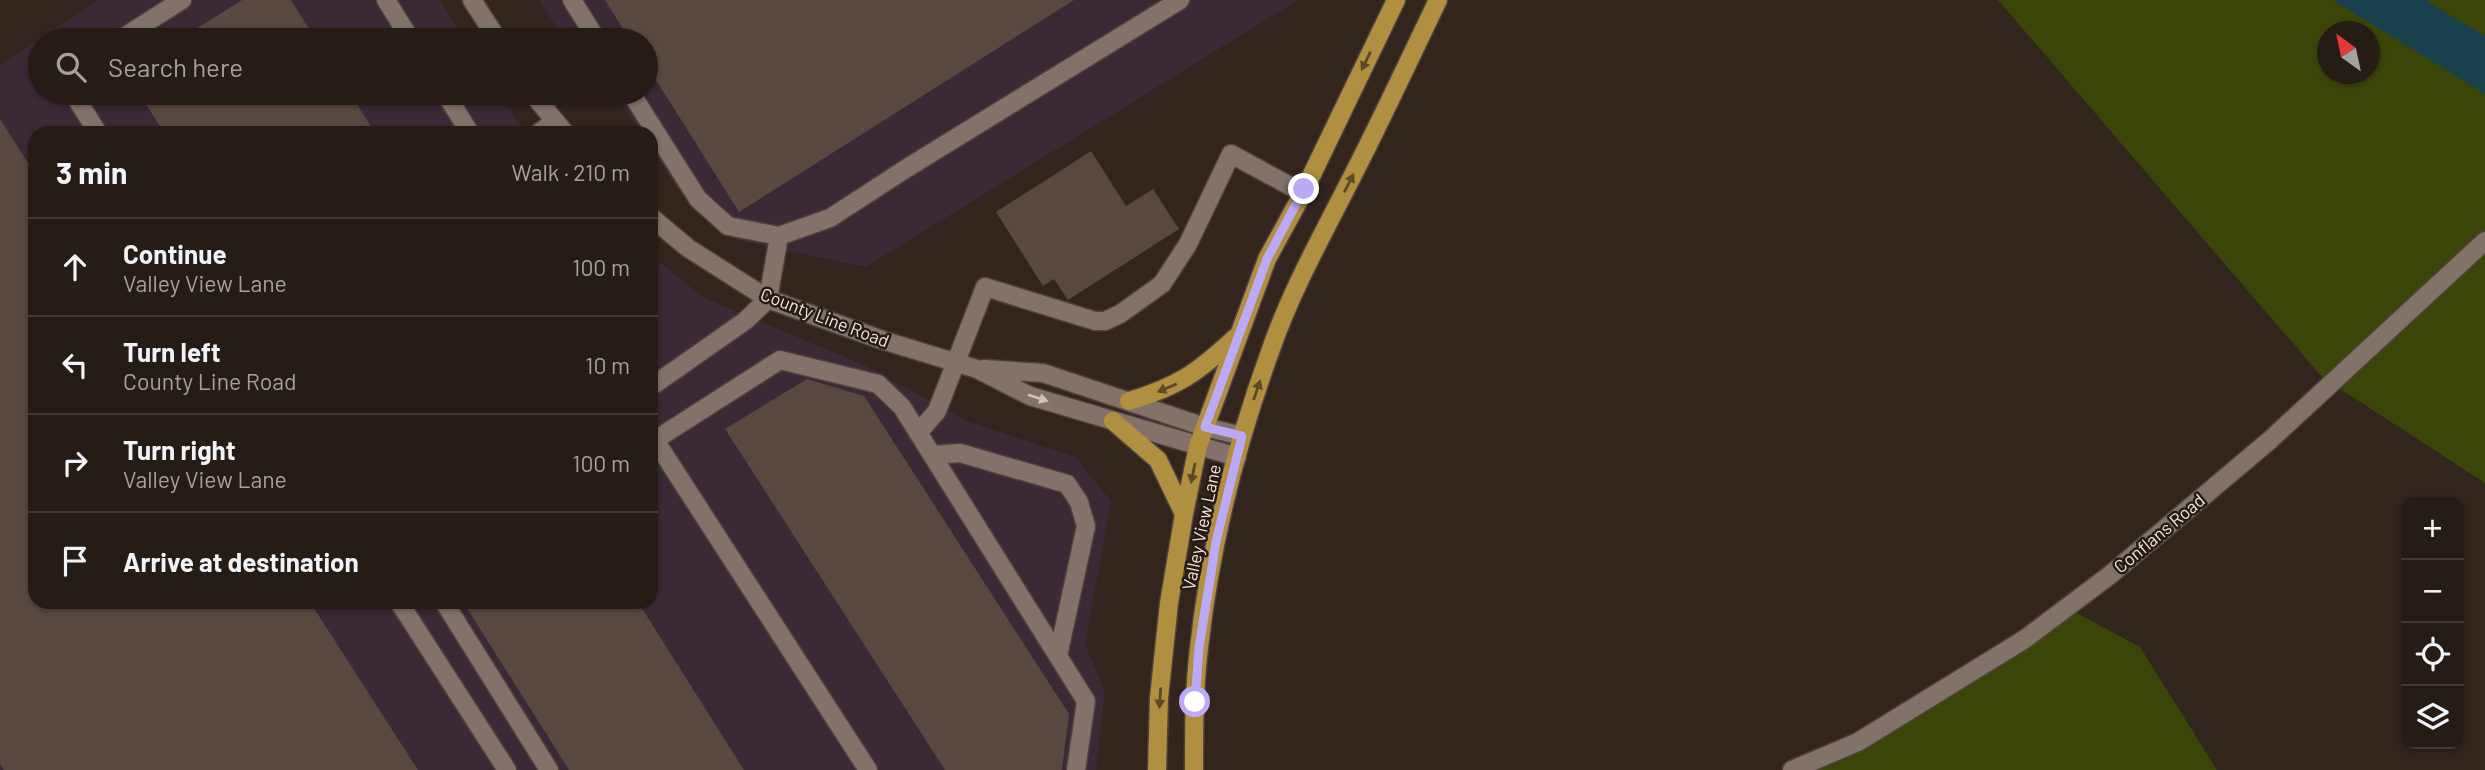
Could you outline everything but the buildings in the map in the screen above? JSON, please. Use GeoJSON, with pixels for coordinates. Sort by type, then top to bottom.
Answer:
{"type":"FeatureCollection","features":[{"type":"Feature","properties":{"kind":"main road","name":"Valley View Lane"},"geometry":{"type":"LineString","coordinates":[[1157,770],[1159,698],[1169,603],[1198,446],[1267,259],[1303,193],[1396,0]]}},
{"type":"Feature","properties":{"kind":"main road","name":"Valley View Lane"},"geometry":{"type":"LineString","coordinates":[[1194,770],[1199,648],[1216,542],[1242,436],[1271,347],[1296,291],[1438,0]]}},
{"type":"Feature","properties":{"kind":"main road"},"geometry":{"type":"LineString","coordinates":[[1129,401],[1173,386],[1204,367],[1238,334]]}},
{"type":"Feature","properties":{"kind":"main road"},"geometry":{"type":"LineString","coordinates":[[1114,421],[1158,460],[1184,514]]}},
{"type":"Feature","properties":{"kind":"main road"},"geometry":{"type":"LineString","coordinates":[[1150,770],[1158,743]]}},
{"type":"Feature","properties":{"kind":"street"},"geometry":{"type":"LineString","coordinates":[[138,28],[182,0]]}},
{"type":"Feature","properties":{"kind":"street"},"geometry":{"type":"LineString","coordinates":[[386,0],[404,28]]}},
{"type":"Feature","properties":{"kind":"street"},"geometry":{"type":"LineString","coordinates":[[472,0],[490,28]]}},
{"type":"Feature","properties":{"kind":"street"},"geometry":{"type":"LineString","coordinates":[[572,0],[590,28]]}},
{"type":"Feature","properties":{"kind":"street"},"geometry":{"type":"LineString","coordinates":[[658,136],[698,199],[728,226],[779,236],[830,218],[907,167],[1180,0]]}},
{"type":"Feature","properties":{"kind":"street"},"geometry":{"type":"LineString","coordinates":[[80,105],[94,126]]}},
{"type":"Feature","properties":{"kind":"street"},"geometry":{"type":"LineString","coordinates":[[452,105],[466,126]]}},
{"type":"Feature","properties":{"kind":"street"},"geometry":{"type":"LineString","coordinates":[[542,105],[559,126]]}},
{"type":"Feature","properties":{"kind":"street"},"geometry":{"type":"LineString","coordinates":[[639,105],[652,126]]}},
{"type":"Feature","properties":{"kind":"street"},"geometry":{"type":"LineString","coordinates":[[918,433],[937,411],[985,287],[1095,321],[1105,321],[1141,301],[1162,284],[1188,244],[1231,154],[1303,193]]}},
{"type":"Feature","properties":{"kind":"street","name":"County Line Road"},"geometry":{"type":"LineString","coordinates":[[658,223],[688,248],[768,299],[882,340],[977,369],[1030,396],[1237,457]]}},
{"type":"Feature","properties":{"kind":"street"},"geometry":{"type":"LineString","coordinates":[[658,382],[745,321],[768,299],[779,236]]}},
{"type":"Feature","properties":{"kind":"street","name":"Conflans Road"},"geometry":{"type":"LineString","coordinates":[[1792,770],[1858,742],[2025,639],[2110,575],[2270,440],[2485,241]]}},
{"type":"Feature","properties":{"kind":"street"},"geometry":{"type":"LineString","coordinates":[[658,434],[780,360],[877,384],[902,407],[1086,701],[1076,770]]}},
{"type":"Feature","properties":{"kind":"street","name":"County Line Road"},"geometry":{"type":"LineString","coordinates":[[977,369],[1043,373],[1205,427],[1242,436]]}},
{"type":"Feature","properties":{"kind":"street"},"geometry":{"type":"LineString","coordinates":[[658,445],[868,770]]}},
{"type":"Feature","properties":{"kind":"street"},"geometry":{"type":"LineString","coordinates":[[932,455],[960,453],[1067,484],[1079,502],[1086,526],[1058,656]]}},
{"type":"Feature","properties":{"kind":"street"},"geometry":{"type":"LineString","coordinates":[[404,609],[507,770]]}},
{"type":"Feature","properties":{"kind":"street"},"geometry":{"type":"LineString","coordinates":[[448,609],[548,770]]}},
{"type":"Feature","properties":{"kind":"shaded area"},"geometry":{"type":"Polygon","coordinates":[[[99,0],[440,0],[457,28],[56,28],[99,0]]]}},
{"type":"Feature","properties":{"kind":"shaded area"},"geometry":{"type":"Polygon","coordinates":[[[539,0],[1298,0],[866,267],[737,240],[689,205],[658,158],[658,126],[636,126],[622,105],[658,105],[658,28],[557,28],[539,0]]]}},
{"type":"Feature","properties":{"kind":"shaded area"},"geometry":{"type":"Polygon","coordinates":[[[28,47],[28,105],[505,105],[522,126],[28,126],[28,609],[658,609],[658,261],[704,298],[864,365],[967,421],[1075,457],[1111,501],[1085,644],[1105,693],[1096,770],[0,770],[0,65],[28,47]]]}},
{"type":"Feature","properties":{"kind":"green space"},"geometry":{"type":"Polygon","coordinates":[[[1998,0],[2485,0],[2485,483],[2322,377],[1998,0]]]}},
{"type":"Feature","properties":{"kind":"green space"},"geometry":{"type":"Polygon","coordinates":[[[2071,610],[2140,647],[2217,770],[1818,770],[2071,610]]]}},
{"type":"Feature","properties":{"kind":"water"},"geometry":{"type":"Polygon","coordinates":[[[2333,0],[2425,0],[2485,36],[2485,94],[2380,29],[2380,21],[2367,21],[2333,0]]]}},
{"type":"Feature","properties":{"kind":"route"},"geometry":{"type":"LineString","coordinates":[[1195,702],[1199,648],[1216,542],[1242,436],[1205,427],[1267,259],[1304,189]]}}]}
